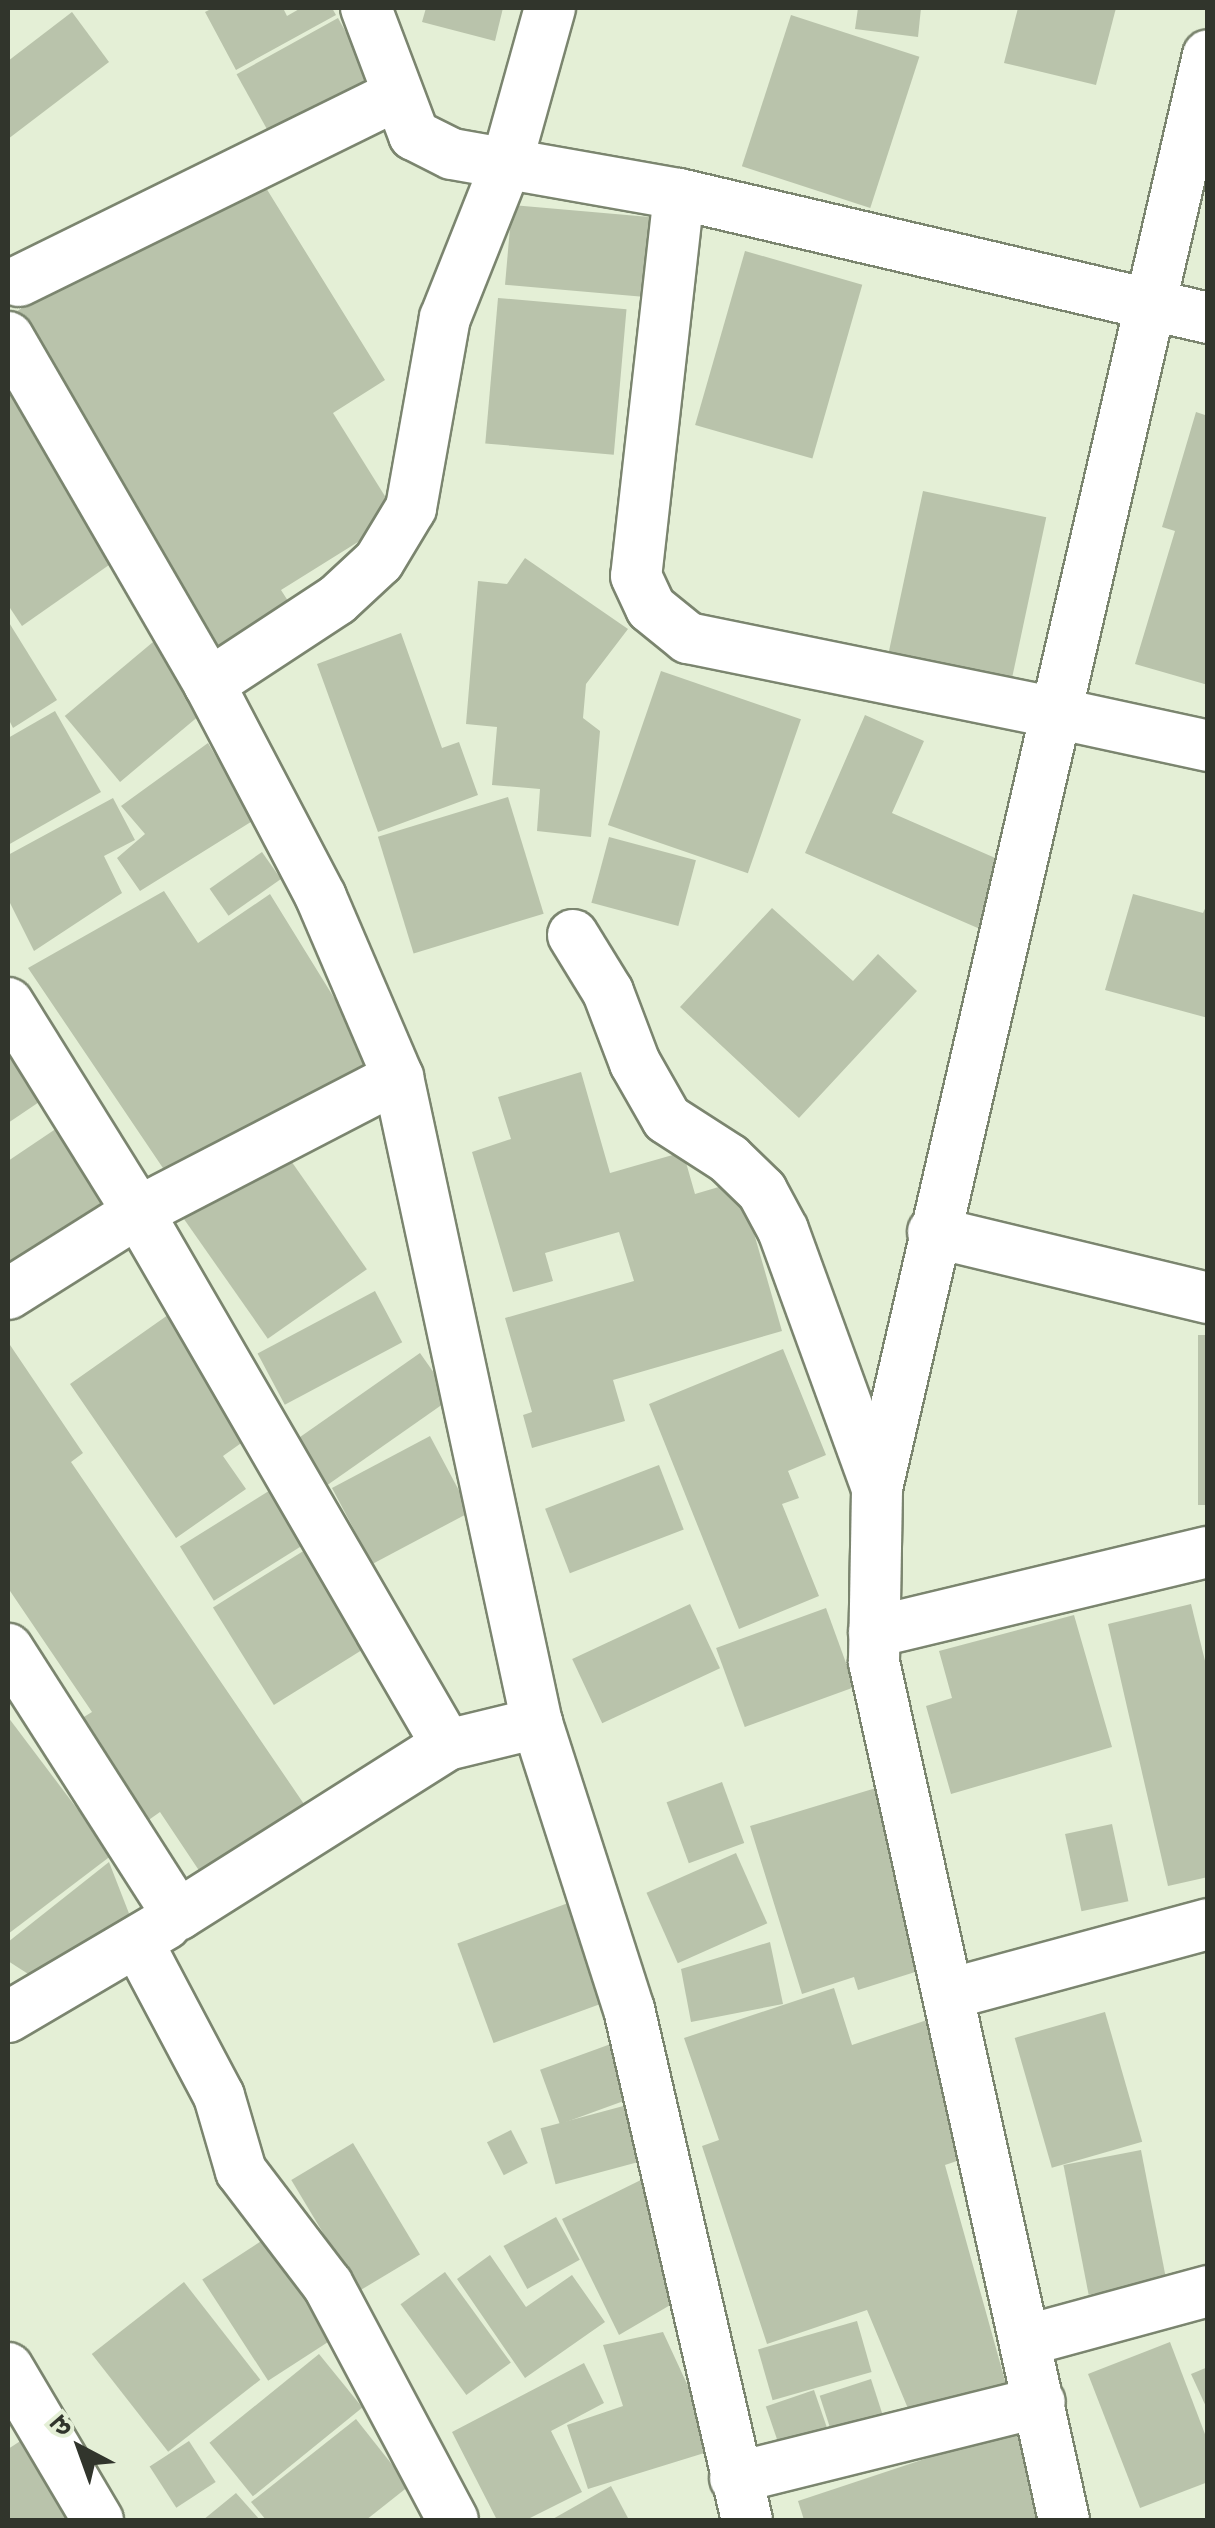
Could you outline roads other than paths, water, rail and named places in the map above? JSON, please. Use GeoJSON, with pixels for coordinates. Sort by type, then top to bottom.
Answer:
{"type":"FeatureCollection","features":[{"type":"Feature","properties":{"kind":"street"},"geometry":{"type":"LineString","coordinates":[[366,8],[395,96],[414,135],[452,154],[680,194],[1208,318]]}},
{"type":"Feature","properties":{"kind":"street"},"geometry":{"type":"LineString","coordinates":[[209,684],[337,600],[379,562],[411,508],[445,318],[507,162],[550,8]]}},
{"type":"Feature","properties":{"kind":"street"},"geometry":{"type":"LineString","coordinates":[[1064,2520],[1028,2340],[874,1662],[877,1488],[933,1232],[1208,55]]}},
{"type":"Feature","properties":{"kind":"street"},"geometry":{"type":"LineString","coordinates":[[11,275],[395,96]]}},
{"type":"Feature","properties":{"kind":"street"},"geometry":{"type":"LineString","coordinates":[[680,194],[636,576],[651,608],[688,638],[1208,746]]}},
{"type":"Feature","properties":{"kind":"street"},"geometry":{"type":"LineString","coordinates":[[8,337],[209,684],[322,897],[398,1077],[538,1722],[629,2008],[741,2499],[1040,2402]]}},
{"type":"Feature","properties":{"kind":"street"},"geometry":{"type":"LineString","coordinates":[[573,935],[608,992],[634,1063],[667,1119],[729,1159],[762,1190],[783,1230],[877,1488]]}},
{"type":"Feature","properties":{"kind":"street"},"geometry":{"type":"LineString","coordinates":[[8,1003],[138,1212],[446,1744]]}},
{"type":"Feature","properties":{"kind":"street"},"geometry":{"type":"LineString","coordinates":[[8,1294],[138,1212],[398,1077]]}},
{"type":"Feature","properties":{"kind":"street"},"geometry":{"type":"LineString","coordinates":[[933,1232],[1208,1298]]}},
{"type":"Feature","properties":{"kind":"street"},"geometry":{"type":"LineString","coordinates":[[874,1632],[1208,1552]]}},
{"type":"Feature","properties":{"kind":"street"},"geometry":{"type":"LineString","coordinates":[[8,1649],[158,1929],[219,2096],[241,2171],[328,2285],[453,2520]]}},
{"type":"Feature","properties":{"kind":"street"},"geometry":{"type":"LineString","coordinates":[[8,2017],[158,1929],[446,1744],[538,1722]]}},
{"type":"Feature","properties":{"kind":"street"},"geometry":{"type":"LineString","coordinates":[[949,1994],[1208,1924]]}},
{"type":"Feature","properties":{"kind":"street"},"geometry":{"type":"LineString","coordinates":[[1028,2340],[1208,2290]]}},
{"type":"Feature","properties":{"kind":"street"},"geometry":{"type":"LineString","coordinates":[[8,2368],[98,2520]]}}]}
